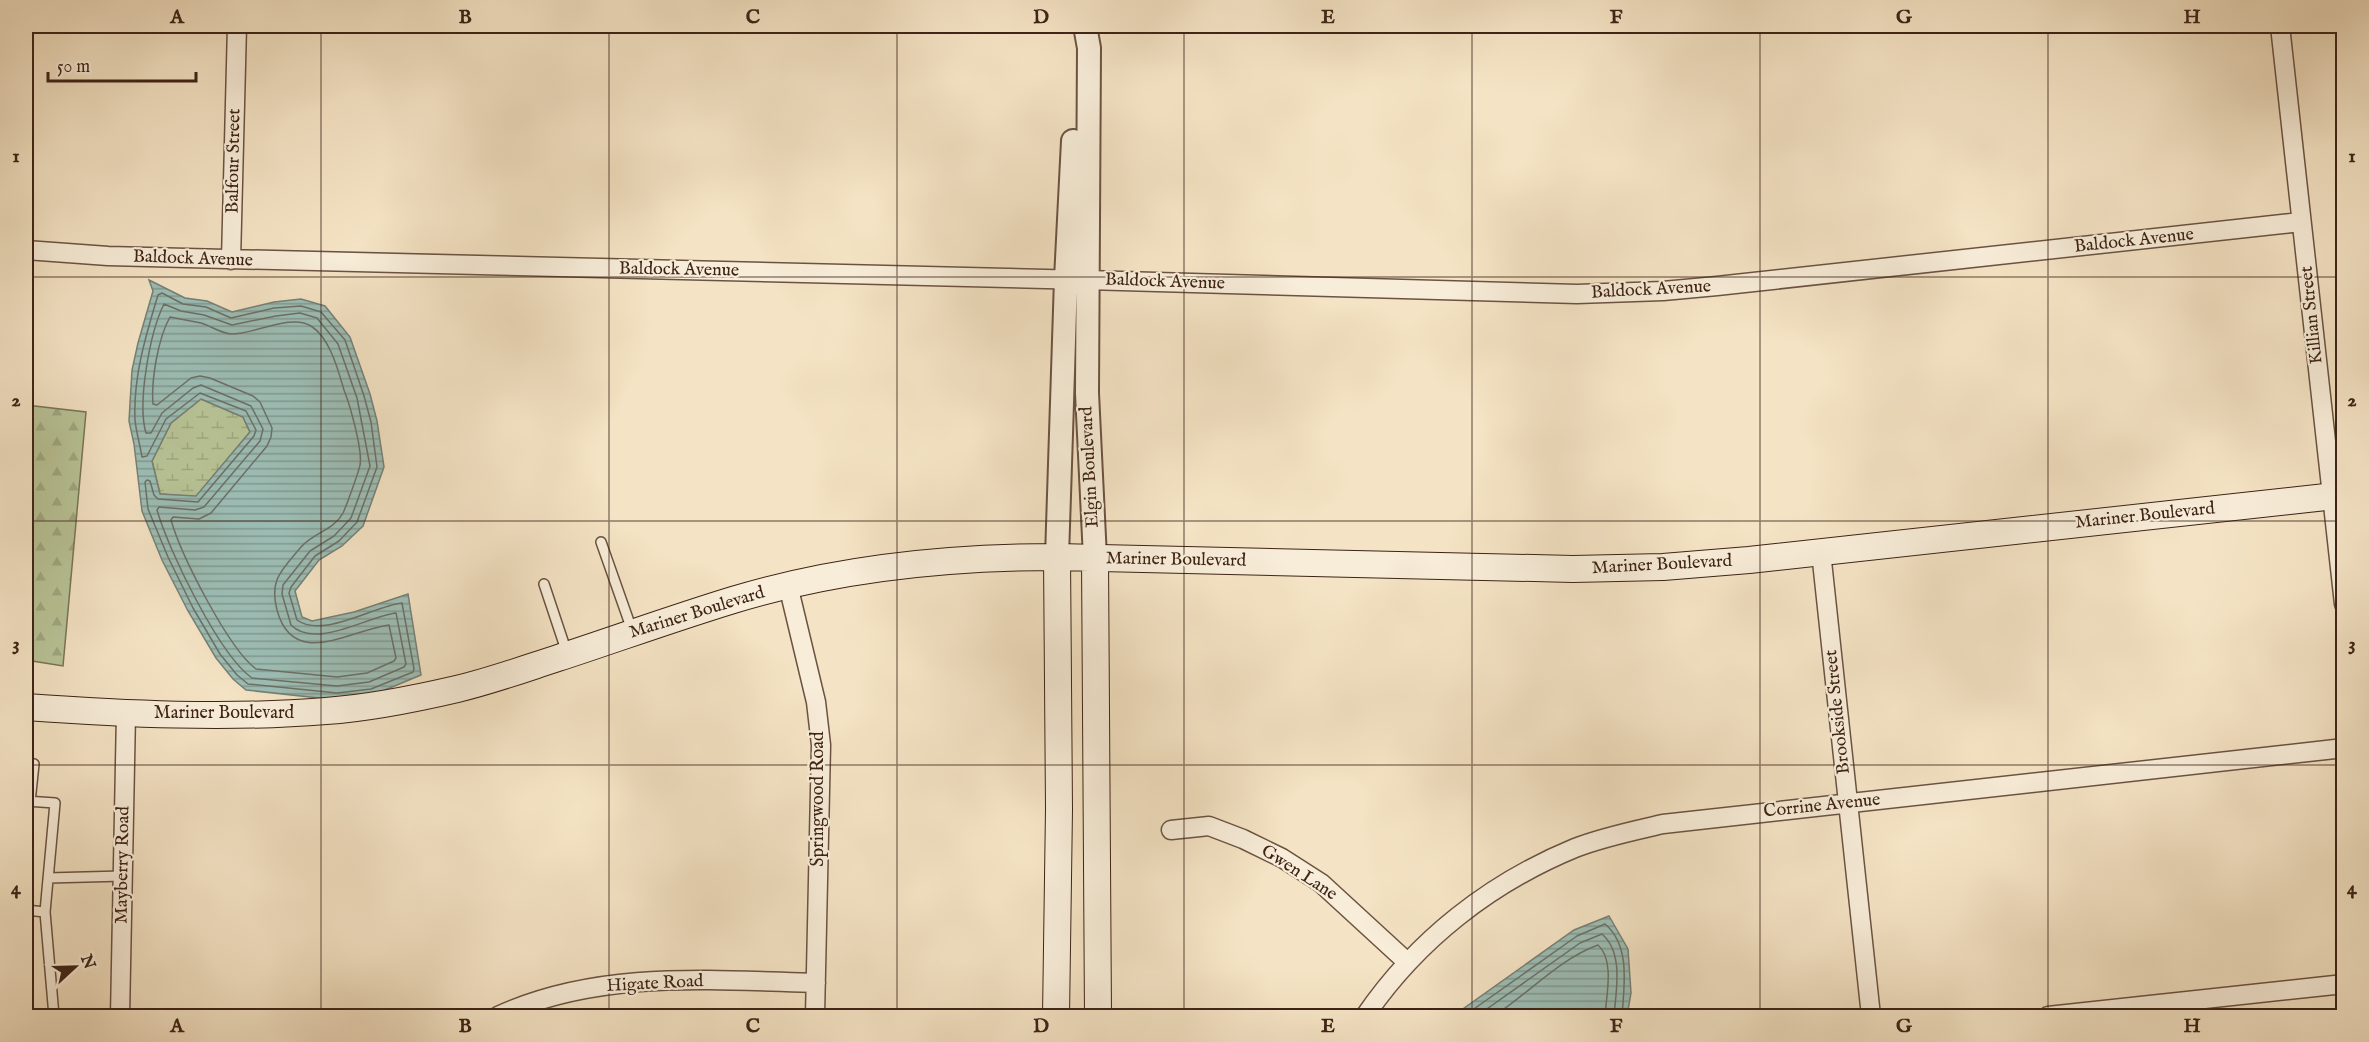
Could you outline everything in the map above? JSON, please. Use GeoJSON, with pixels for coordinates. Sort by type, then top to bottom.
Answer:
{"type":"FeatureCollection","features":[{"type":"Feature","properties":{"kind":"main road","name":"Mariner Boulevard"},"geometry":{"type":"LineString","coordinates":[[26,707],[126,713],[253,715],[328,711],[389,703],[460,688],[568,655],[735,599],[788,585],[872,569],[944,561],[1057,557],[1573,569],[1663,567],[1821,552],[2338,495]]}},
{"type":"Feature","properties":{"kind":"main road","name":"Elgin Boulevard"},"geometry":{"type":"LineString","coordinates":[[1056,1017],[1059,809],[1057,557]]}},
{"type":"Feature","properties":{"kind":"main road","name":"Elgin Boulevard"},"geometry":{"type":"LineString","coordinates":[[1095,558],[1098,1017]]}},
{"type":"Feature","properties":{"kind":"street","name":"Balfour Street"},"geometry":{"type":"LineString","coordinates":[[231,260],[237,26]]}},
{"type":"Feature","properties":{"kind":"street","name":"Elgin Boulevard"},"geometry":{"type":"LineString","coordinates":[[1079,26],[1076,279],[1087,393],[1095,558]]}},
{"type":"Feature","properties":{"kind":"street","name":"Elgin Boulevard"},"geometry":{"type":"LineString","coordinates":[[1057,557],[1089,48],[1085,26]]}},
{"type":"Feature","properties":{"kind":"street","name":"Killian Street"},"geometry":{"type":"LineString","coordinates":[[2280,26],[2301,222],[2338,495],[2343,604]]}},
{"type":"Feature","properties":{"kind":"street","name":"Baldock Avenue"},"geometry":{"type":"LineString","coordinates":[[26,250],[108,256],[231,260],[1076,279],[1577,294],[1663,291],[2301,222]]}},
{"type":"Feature","properties":{"kind":"street","name":"Brookside Street"},"geometry":{"type":"LineString","coordinates":[[1821,552],[1872,1017]]}},
{"type":"Feature","properties":{"kind":"street","name":"Springwood Road"},"geometry":{"type":"LineString","coordinates":[[788,585],[816,702],[821,745],[815,1017]]}},
{"type":"Feature","properties":{"kind":"street","name":"Mayberry Road"},"geometry":{"type":"LineString","coordinates":[[120,1017],[126,713]]}},
{"type":"Feature","properties":{"kind":"street","name":"Corrine Avenue"},"geometry":{"type":"LineString","coordinates":[[1365,1017],[1407,962],[1449,922],[1490,892],[1530,868],[1576,848],[1617,834],[1663,824],[1848,802],[2343,748]]}},
{"type":"Feature","properties":{"kind":"street","name":"Gwen Lane"},"geometry":{"type":"LineString","coordinates":[[1171,830],[1209,826],[1282,858],[1321,883],[1407,962]]}},
{"type":"Feature","properties":{"kind":"street","name":"Higate Road"},"geometry":{"type":"LineString","coordinates":[[498,1017],[548,998],[594,987],[640,981],[816,983]]}},
{"type":"Feature","properties":{"kind":"street"},"geometry":{"type":"LineString","coordinates":[[2048,1017],[2343,984]]}},
{"type":"Feature","properties":{"kind":"lane"},"geometry":{"type":"LineString","coordinates":[[601,542],[633,633]]}},
{"type":"Feature","properties":{"kind":"lane"},"geometry":{"type":"LineString","coordinates":[[544,584],[568,655]]}},
{"type":"Feature","properties":{"kind":"lane"},"geometry":{"type":"LineString","coordinates":[[26,763],[34,764],[28,801],[55,803],[45,912],[54,1017]]}},
{"type":"Feature","properties":{"kind":"lane"},"geometry":{"type":"LineString","coordinates":[[48,878],[123,876]]}},
{"type":"Feature","properties":{"kind":"lane"},"geometry":{"type":"LineString","coordinates":[[26,910],[45,912]]}},
{"type":"Feature","properties":{"kind":"green space"},"geometry":{"type":"Polygon","coordinates":[[[201,399],[243,417],[250,432],[196,497],[160,494],[152,461],[171,423],[201,399]]]}},
{"type":"Feature","properties":{"kind":"green space"},"geometry":{"type":"Polygon","coordinates":[[[26,405],[86,412],[63,666],[26,660],[26,405]]]}},
{"type":"Feature","properties":{"kind":"water"},"geometry":{"type":"Polygon","coordinates":[[[149,280],[185,298],[207,301],[232,312],[274,302],[301,299],[325,306],[350,337],[370,394],[384,467],[363,526],[342,546],[319,560],[295,591],[302,617],[312,621],[354,612],[408,594],[421,675],[373,695],[337,700],[246,690],[233,679],[216,658],[188,611],[162,560],[142,511],[129,421],[132,370],[153,291],[149,280]],[[201,399],[171,423],[152,461],[160,494],[196,496],[250,432],[243,417],[201,399]]]}},
{"type":"Feature","properties":{"kind":"water"},"geometry":{"type":"Polygon","coordinates":[[[1609,916],[1628,949],[1631,993],[1627,1016],[1453,1016],[1574,930],[1609,916]]]}}]}
